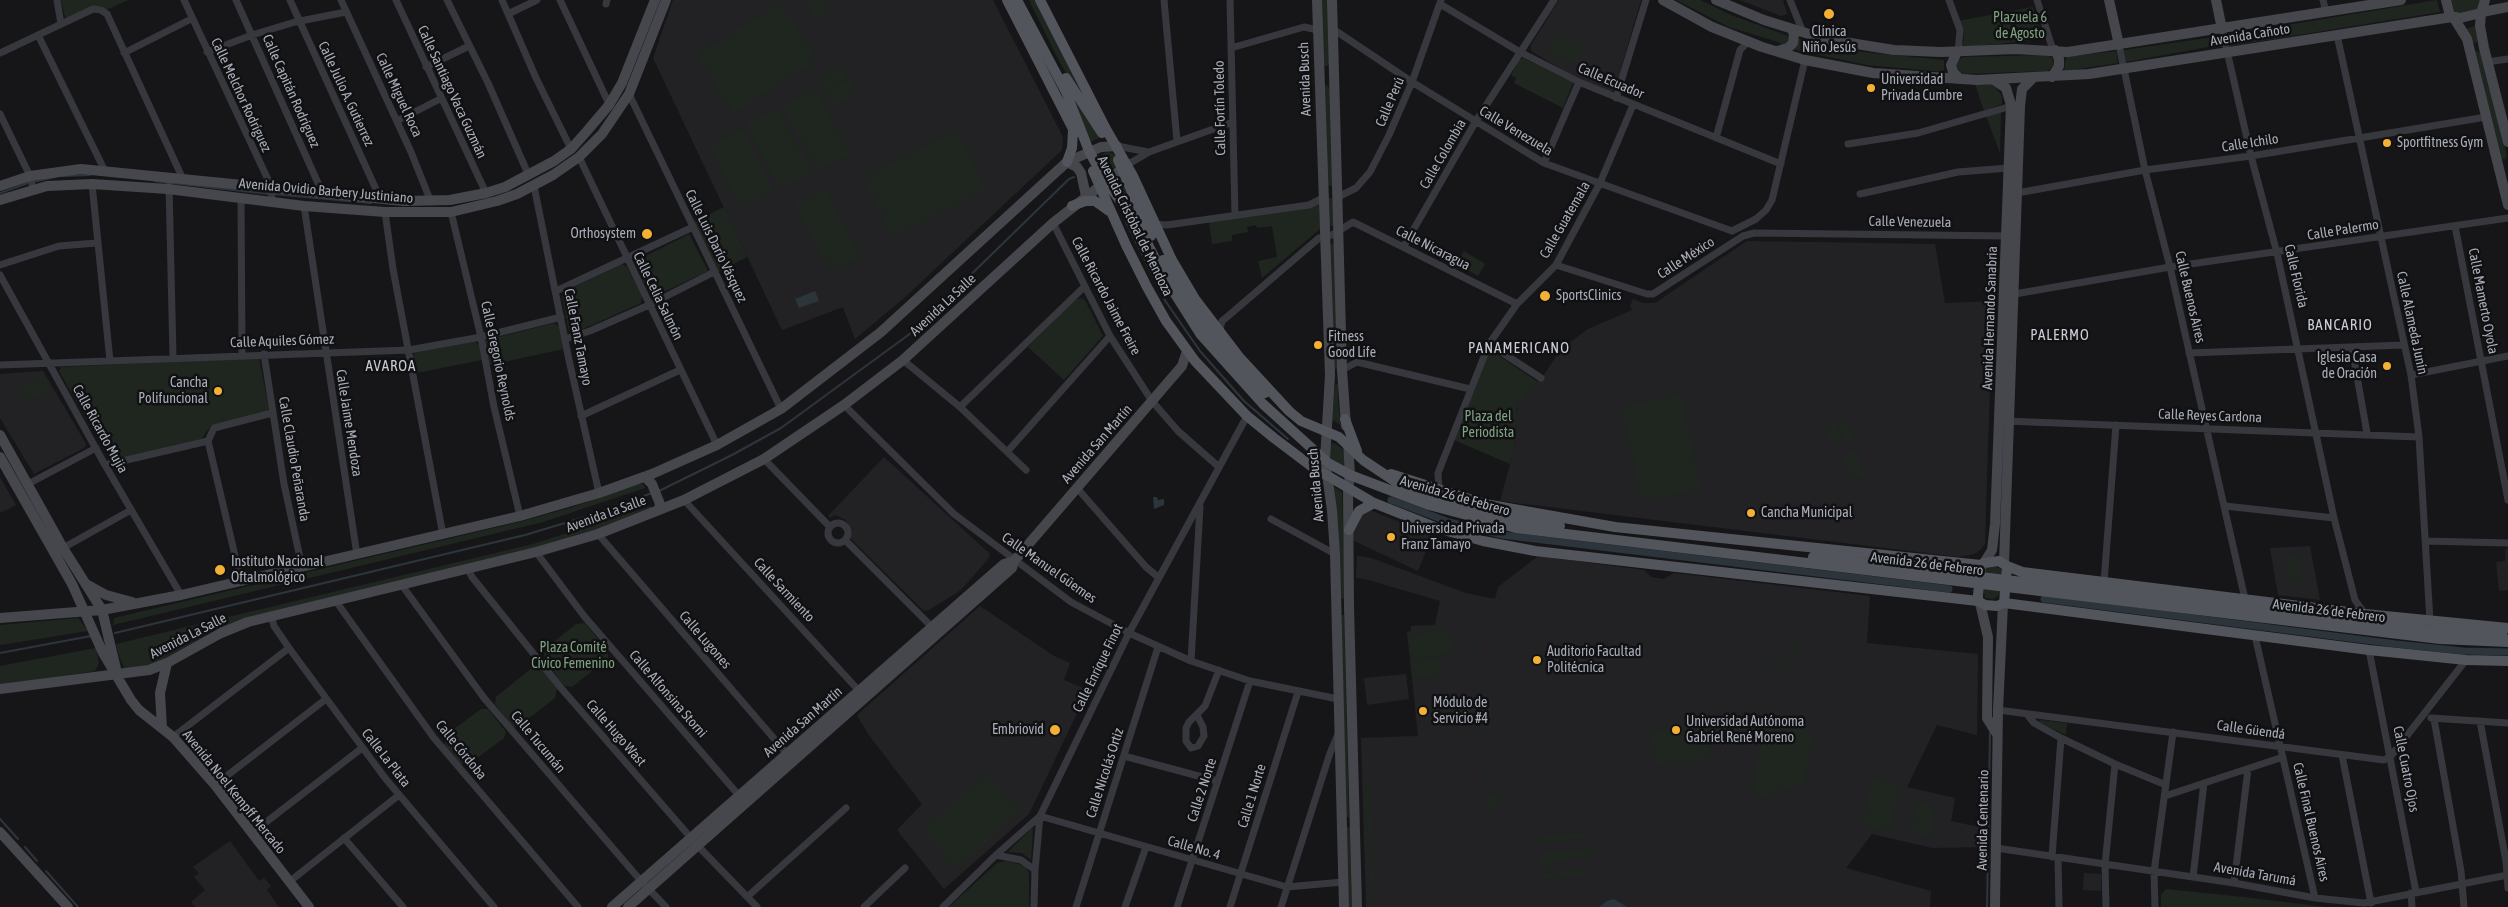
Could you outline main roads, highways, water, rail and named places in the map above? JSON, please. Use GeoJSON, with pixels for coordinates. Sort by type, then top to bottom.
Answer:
{"type":"FeatureCollection","features":[{"type":"Feature","properties":{"kind":"main road","name":"Avenida Ovidio Barbery Justiniano"},"geometry":{"type":"LineString","coordinates":[[0,200],[56,170],[104,169],[241,198],[272,194],[322,192],[431,202],[486,193],[529,176],[571,149],[609,105],[622,83],[655,0]]}},
{"type":"Feature","properties":{"kind":"main road","name":"Avenida Ovidio Barbery Justiniano"},"geometry":{"type":"LineString","coordinates":[[0,186],[31,182],[47,186],[172,182],[272,194],[304,206],[385,212],[451,212],[497,201],[534,186],[579,157],[602,134],[629,94],[666,0]]}},
{"type":"Feature","properties":{"kind":"main road","name":"Avenida Cristóbal de Mendoza"},"geometry":{"type":"LineString","coordinates":[[1007,0],[1073,130],[1087,152],[1103,184],[1111,213],[1147,287],[1187,351],[1247,416],[1327,476],[1348,489]]}},
{"type":"Feature","properties":{"kind":"main road","name":"Avenida Cristóbal de Mendoza"},"geometry":{"type":"LineString","coordinates":[[1017,0],[1066,92],[1087,152]]}},
{"type":"Feature","properties":{"kind":"main road","name":"Avenida Cristóbal de Mendoza"},"geometry":{"type":"LineString","coordinates":[[1024,0],[1075,94],[1114,146]]}},
{"type":"Feature","properties":{"kind":"main road","name":"Avenida Busch"},"geometry":{"type":"LineString","coordinates":[[1317,0],[1330,375],[1325,460],[1332,510],[1335,569],[1344,907]]}},
{"type":"Feature","properties":{"kind":"main road"},"geometry":{"type":"LineString","coordinates":[[1332,0],[1342,371],[1350,475],[1348,489],[1349,607],[1357,907]]}},
{"type":"Feature","properties":{"kind":"main road"},"geometry":{"type":"LineString","coordinates":[[1662,0],[1712,27],[1776,52],[1805,60],[1874,73],[1960,79]]}},
{"type":"Feature","properties":{"kind":"main road"},"geometry":{"type":"LineString","coordinates":[[1716,0],[1757,18],[1798,31],[1871,48],[1918,52],[1957,52],[1951,65],[1953,72],[1960,79]]}},
{"type":"Feature","properties":{"kind":"main road","name":"Calle Buenos Aires"},"geometry":{"type":"LineString","coordinates":[[2109,0],[2119,45]]}},
{"type":"Feature","properties":{"kind":"main road","name":"Calle Florida"},"geometry":{"type":"LineString","coordinates":[[2216,0],[2222,29]]}},
{"type":"Feature","properties":{"kind":"main road","name":"Avenida Cañoto"},"geometry":{"type":"LineString","coordinates":[[1957,52],[2015,48],[2068,52],[2400,0]]}},
{"type":"Feature","properties":{"kind":"main road"},"geometry":{"type":"LineString","coordinates":[[2446,0],[2447,10],[2464,31],[2470,50],[2486,116],[2503,162],[2508,205]]}},
{"type":"Feature","properties":{"kind":"main road"},"geometry":{"type":"LineString","coordinates":[[2485,0],[2480,26],[2487,62],[2504,113],[2508,142]]}},
{"type":"Feature","properties":{"kind":"main road","name":"Avenida Cristóbal de Mendoza"},"geometry":{"type":"LineString","coordinates":[[1041,1],[1172,260],[1217,336]]}},
{"type":"Feature","properties":{"kind":"main road"},"geometry":{"type":"LineString","coordinates":[[2482,12],[2508,7]]}},
{"type":"Feature","properties":{"kind":"main road","name":"Avenida Cañoto"},"geometry":{"type":"LineString","coordinates":[[1960,79],[1994,80],[2052,77],[2124,68],[2482,12]]}},
{"type":"Feature","properties":{"kind":"main road"},"geometry":{"type":"LineString","coordinates":[[1776,52],[1788,48],[1793,43],[1798,31]]}},
{"type":"Feature","properties":{"kind":"main road"},"geometry":{"type":"LineString","coordinates":[[2470,50],[2475,46],[2484,48]]}},
{"type":"Feature","properties":{"kind":"main road"},"geometry":{"type":"LineString","coordinates":[[2052,77],[2059,66],[2059,58],[2054,50]]}},
{"type":"Feature","properties":{"kind":"main road"},"geometry":{"type":"LineString","coordinates":[[1319,71],[1327,74],[1334,69]]}},
{"type":"Feature","properties":{"kind":"main road","name":"Avenida Hernando Sanabria"},"geometry":{"type":"LineString","coordinates":[[2006,564],[2000,524],[2012,212],[2009,168],[2016,106],[2022,89],[2034,78]]}},
{"type":"Feature","properties":{"kind":"main road"},"geometry":{"type":"LineString","coordinates":[[1994,80],[2006,88],[2016,106]]}},
{"type":"Feature","properties":{"kind":"main road"},"geometry":{"type":"LineString","coordinates":[[1319,86],[1329,82],[1335,86]]}},
{"type":"Feature","properties":{"kind":"main road","name":"Avenida Hernando Sanabria"},"geometry":{"type":"LineString","coordinates":[[2012,212],[2017,193],[2016,106]]}},
{"type":"Feature","properties":{"kind":"main road"},"geometry":{"type":"LineString","coordinates":[[1073,130],[1072,148],[1067,162],[1077,167],[1081,173],[1086,187],[1086,196]]}},
{"type":"Feature","properties":{"kind":"main road","name":"Avenida La Salle"},"geometry":{"type":"LineString","coordinates":[[0,618],[102,610],[181,595],[520,516],[650,479],[717,445],[780,409],[881,332],[1067,162],[1087,152],[1114,146]]}},
{"type":"Feature","properties":{"kind":"main road","name":"Avenida Cristóbal de Mendoza"},"geometry":{"type":"LineString","coordinates":[[1125,167],[1167,268],[1192,309],[1289,411],[1301,421],[1326,430],[1339,438],[1348,447]]}},
{"type":"Feature","properties":{"kind":"main road","name":"Avenida La Salle"},"geometry":{"type":"LineString","coordinates":[[0,689],[140,672],[167,663],[221,632],[270,615],[536,552],[598,534],[661,505],[684,500],[764,458],[844,405],[904,360],[1072,206],[1125,167]]}},
{"type":"Feature","properties":{"kind":"main road","name":"Avenida Cristóbal de Mendoza"},"geometry":{"type":"LineString","coordinates":[[1103,184],[1130,212],[1169,285],[1201,335],[1241,382],[1325,460],[1350,475]]}},
{"type":"Feature","properties":{"kind":"main road"},"geometry":{"type":"LineString","coordinates":[[1323,198],[1330,193],[1338,196]]}},
{"type":"Feature","properties":{"kind":"main road"},"geometry":{"type":"LineString","coordinates":[[370,211],[378,208],[381,204],[380,198]]}},
{"type":"Feature","properties":{"kind":"main road"},"geometry":{"type":"LineString","coordinates":[[385,212],[384,207],[393,200]]}},
{"type":"Feature","properties":{"kind":"main road"},"geometry":{"type":"LineString","coordinates":[[1072,206],[1085,201],[1095,201],[1111,213]]}},
{"type":"Feature","properties":{"kind":"main road"},"geometry":{"type":"LineString","coordinates":[[1192,309],[1208,318]]}},
{"type":"Feature","properties":{"kind":"main road","name":"Avenida San Martín"},"geometry":{"type":"LineString","coordinates":[[612,907],[645,885],[695,843],[862,694],[1012,568],[1014,561],[1182,366],[1187,351]]}},
{"type":"Feature","properties":{"kind":"main road","name":"Avenida San Martín"},"geometry":{"type":"LineString","coordinates":[[1182,366],[1195,361]]}},
{"type":"Feature","properties":{"kind":"main road"},"geometry":{"type":"LineString","coordinates":[[1330,375],[1336,379],[1342,371]]}},
{"type":"Feature","properties":{"kind":"main road"},"geometry":{"type":"LineString","coordinates":[[1345,419],[1354,447],[1365,461]]}},
{"type":"Feature","properties":{"kind":"main road","name":"Avenida Noel Kempff Mercado"},"geometry":{"type":"LineString","coordinates":[[0,434],[83,581],[102,610],[107,649]]}},
{"type":"Feature","properties":{"kind":"main road","name":"Avenida 26 de Febrero"},"geometry":{"type":"LineString","coordinates":[[1348,447],[1396,482],[1429,497],[1488,515],[1651,539],[1981,572]]}},
{"type":"Feature","properties":{"kind":"main road","name":"Avenida Noel Kempff Mercado"},"geometry":{"type":"LineString","coordinates":[[0,457],[72,584],[91,625],[107,649],[131,700],[139,710],[173,736],[215,784],[309,907]]}},
{"type":"Feature","properties":{"kind":"main road","name":"Avenida 26 de Febrero"},"geometry":{"type":"LineString","coordinates":[[1383,472],[1513,511],[1615,526],[1981,572],[2006,584],[2440,639],[2508,642]]}},
{"type":"Feature","properties":{"kind":"main road","name":"Avenida 26 de Febrero"},"geometry":{"type":"LineString","coordinates":[[1350,475],[1429,505],[1516,528],[1981,572],[1994,560],[2022,572],[2365,614],[2508,628]]}},
{"type":"Feature","properties":{"kind":"main road"},"geometry":{"type":"LineString","coordinates":[[650,479],[661,505]]}},
{"type":"Feature","properties":{"kind":"main road"},"geometry":{"type":"LineString","coordinates":[[1348,489],[1374,503],[1437,528],[1483,542],[1535,551],[1979,602],[1991,606],[2003,603],[2369,650],[2461,660],[2508,661]]}},
{"type":"Feature","properties":{"kind":"main road"},"geometry":{"type":"LineString","coordinates":[[1349,530],[1358,511],[1374,503]]}},
{"type":"Feature","properties":{"kind":"main road","name":"Avenida Hernando Sanabria"},"geometry":{"type":"LineString","coordinates":[[1981,572],[1992,550],[2000,524]]}},
{"type":"Feature","properties":{"kind":"main road"},"geometry":{"type":"LineString","coordinates":[[1615,526],[1651,539]]}},
{"type":"Feature","properties":{"kind":"main road"},"geometry":{"type":"LineString","coordinates":[[2003,603],[2006,584],[2006,564]]}},
{"type":"Feature","properties":{"kind":"main road"},"geometry":{"type":"LineString","coordinates":[[1335,569],[1339,580],[1339,603],[1342,607],[1349,607]]}},
{"type":"Feature","properties":{"kind":"main road"},"geometry":{"type":"LineString","coordinates":[[1979,602],[1981,572]]}},
{"type":"Feature","properties":{"kind":"main road"},"geometry":{"type":"LineString","coordinates":[[83,581],[112,597],[140,603]]}},
{"type":"Feature","properties":{"kind":"main road"},"geometry":{"type":"LineString","coordinates":[[62,613],[70,606],[72,584]]}},
{"type":"Feature","properties":{"kind":"main road","name":"Avenida 26 de Febrero"},"geometry":{"type":"LineString","coordinates":[[2006,584],[2425,630],[2508,636]]}},
{"type":"Feature","properties":{"kind":"main road","name":"Avenida Centenario"},"geometry":{"type":"LineString","coordinates":[[1979,602],[1988,637],[1987,713],[1993,729]]}},
{"type":"Feature","properties":{"kind":"main road","name":"Avenida Centenario"},"geometry":{"type":"LineString","coordinates":[[1995,907],[1996,848],[1993,729],[1998,710],[2003,603]]}},
{"type":"Feature","properties":{"kind":"main road"},"geometry":{"type":"LineString","coordinates":[[162,728],[160,693],[167,663]]}},
{"type":"Feature","properties":{"kind":"main road"},"geometry":{"type":"LineString","coordinates":[[1342,820],[1355,820]]}},
{"type":"Feature","properties":{"kind":"main road"},"geometry":{"type":"LineString","coordinates":[[0,832],[68,907]]}},
{"type":"Feature","properties":{"kind":"main road","name":"Avenida San Martín"},"geometry":{"type":"LineString","coordinates":[[628,907],[645,885]]}},
{"type":"Feature","properties":{"kind":"waterway"},"geometry":{"type":"LineString","coordinates":[[63,176],[90,175]]}},
{"type":"Feature","properties":{"kind":"waterway"},"geometry":{"type":"LineString","coordinates":[[33,182],[55,177]]}},
{"type":"Feature","properties":{"kind":"waterway"},"geometry":{"type":"LineString","coordinates":[[659,491],[732,455],[781,428],[911,333],[1069,179],[1074,177]]}},
{"type":"Feature","properties":{"kind":"waterway"},"geometry":{"type":"LineString","coordinates":[[155,181],[269,194]]}},
{"type":"Feature","properties":{"kind":"waterway"},"geometry":{"type":"LineString","coordinates":[[0,193],[28,183]]}},
{"type":"Feature","properties":{"kind":"waterway"},"geometry":{"type":"LineString","coordinates":[[274,194],[371,203]]}},
{"type":"Feature","properties":{"kind":"waterway"},"geometry":{"type":"LineString","coordinates":[[1126,222],[1166,302],[1200,351],[1244,401],[1288,439]]}},
{"type":"Feature","properties":{"kind":"waterway"},"geometry":{"type":"LineString","coordinates":[[115,633],[525,535],[595,514],[652,493]]}},
{"type":"Feature","properties":{"kind":"waterway"},"geometry":{"type":"LineString","coordinates":[[1391,500],[1449,522],[1502,535],[1949,589]]}},
{"type":"Feature","properties":{"kind":"waterway"},"geometry":{"type":"LineString","coordinates":[[2044,599],[2396,644],[2463,651],[2508,652]]}},
{"type":"Feature","properties":{"kind":"waterway"},"geometry":{"type":"LineString","coordinates":[[0,653],[91,636]]}},
{"type":"Feature","properties":{"kind":"waterway"},"geometry":{"type":"LineString","coordinates":[[1987,907],[1990,732]]}},
{"type":"Feature","properties":{"kind":"waterway"},"geometry":{"type":"LineString","coordinates":[[0,819],[18,839]]}},
{"type":"Feature","properties":{"kind":"waterway"},"geometry":{"type":"LineString","coordinates":[[25,847],[37,861]]}},
{"type":"Feature","properties":{"kind":"waterway"},"geometry":{"type":"LineString","coordinates":[[46,871],[78,907]]}},
{"type":"Feature","properties":{"kind":"place","name":"Clínica Niño Jesús"},"geometry":{"type":"Point","coordinates":[1829,14]}},
{"type":"Feature","properties":{"kind":"place","name":"Universidad Privada Cumbre"},"geometry":{"type":"Point","coordinates":[1871,88]}},
{"type":"Feature","properties":{"kind":"place","name":"Sportfitness Gym"},"geometry":{"type":"Point","coordinates":[2387,143]}},
{"type":"Feature","properties":{"kind":"place","name":"Orthosystem"},"geometry":{"type":"Point","coordinates":[647,234]}},
{"type":"Feature","properties":{"kind":"place","name":"SportsClinics"},"geometry":{"type":"Point","coordinates":[1545,296]}},
{"type":"Feature","properties":{"kind":"place","name":"Fitness Good Life"},"geometry":{"type":"Point","coordinates":[1318,345]}},
{"type":"Feature","properties":{"kind":"place","name":"Iglesia Casa de Oración"},"geometry":{"type":"Point","coordinates":[2387,366]}},
{"type":"Feature","properties":{"kind":"place","name":"Cancha Polifuncional"},"geometry":{"type":"Point","coordinates":[218,391]}},
{"type":"Feature","properties":{"kind":"place","name":"Cancha Municipal"},"geometry":{"type":"Point","coordinates":[1751,513]}},
{"type":"Feature","properties":{"kind":"place","name":"Universidad Privada Franz Tamayo"},"geometry":{"type":"Point","coordinates":[1391,537]}},
{"type":"Feature","properties":{"kind":"place","name":"Instituto Nacional Oftalmológico"},"geometry":{"type":"Point","coordinates":[220,570]}},
{"type":"Feature","properties":{"kind":"place","name":"Auditorio Facultad Politécnica"},"geometry":{"type":"Point","coordinates":[1537,660]}},
{"type":"Feature","properties":{"kind":"place","name":"Módulo de Servicio #4"},"geometry":{"type":"Point","coordinates":[1423,711]}},
{"type":"Feature","properties":{"kind":"place","name":"Embriovid"},"geometry":{"type":"Point","coordinates":[1055,730]}},
{"type":"Feature","properties":{"kind":"place","name":"Universidad Autónoma Gabriel René Moreno"},"geometry":{"type":"Point","coordinates":[1676,730]}},
{"type":"Feature","properties":{"kind":"district","name":"BANCARIO"},"geometry":{"type":"Point","coordinates":[2340,325]}},
{"type":"Feature","properties":{"kind":"district","name":"PALERMO"},"geometry":{"type":"Point","coordinates":[2060,335]}},
{"type":"Feature","properties":{"kind":"district","name":"PANAMERICANO"},"geometry":{"type":"Point","coordinates":[1519,348]}},
{"type":"Feature","properties":{"kind":"district","name":"AVAROA"},"geometry":{"type":"Point","coordinates":[391,366]}},
{"type":"Feature","properties":{"kind":"park label","name":"Plazuela 6 de Agosto"},"geometry":{"type":"Point","coordinates":[2020,26]}},
{"type":"Feature","properties":{"kind":"park label","name":"Plaza del Periodista"},"geometry":{"type":"Point","coordinates":[1488,426]}},
{"type":"Feature","properties":{"kind":"park label","name":"Plaza Comité Cívico Femenino"},"geometry":{"type":"Point","coordinates":[573,656]}}]}
